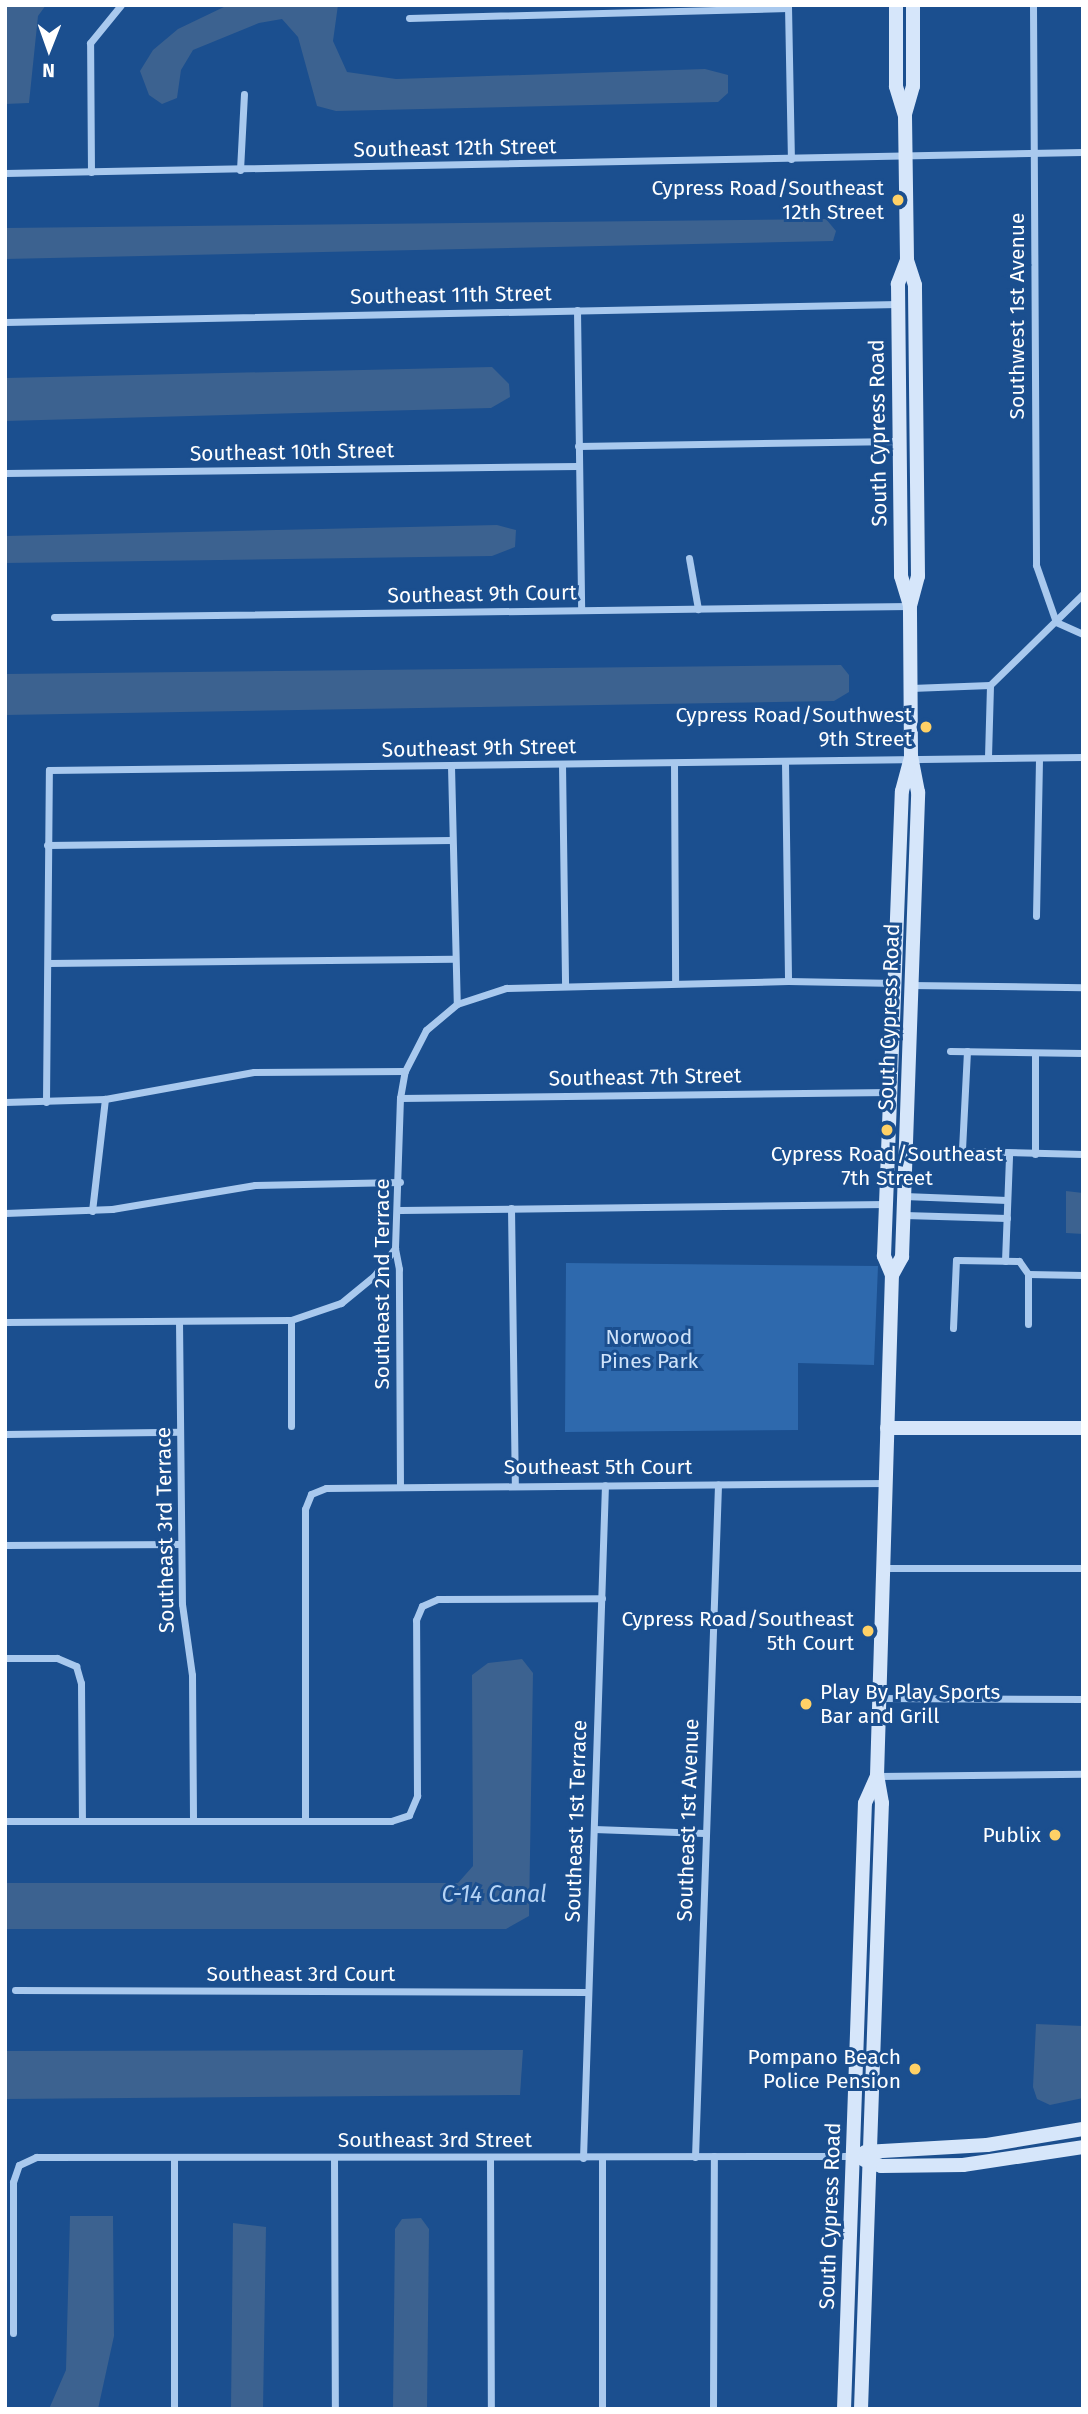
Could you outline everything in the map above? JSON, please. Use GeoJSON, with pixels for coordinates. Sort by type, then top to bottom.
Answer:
{"type":"FeatureCollection","features":[{"type":"Feature","properties":{"kind":"street"},"geometry":{"type":"LineString","coordinates":[[91,172],[90,43],[121,5]]}},
{"type":"Feature","properties":{"kind":"street","name":"South Cypress Road"},"geometry":{"type":"LineString","coordinates":[[892,1275],[902,1257],[918,792],[911,757],[911,606],[918,576],[915,298],[907,260],[905,116],[897,86],[896,5]]}},
{"type":"Feature","properties":{"kind":"street","name":"South Cypress Road"},"geometry":{"type":"LineString","coordinates":[[905,116],[914,86],[913,5]]}},
{"type":"Feature","properties":{"kind":"street","name":"Southwest 1st Avenue"},"geometry":{"type":"LineString","coordinates":[[1033,5],[1036,565],[1056,622]]}},
{"type":"Feature","properties":{"kind":"street"},"geometry":{"type":"LineString","coordinates":[[409,18],[788,7],[791,159]]}},
{"type":"Feature","properties":{"kind":"street"},"geometry":{"type":"LineString","coordinates":[[240,170],[244,94]]}},
{"type":"Feature","properties":{"kind":"street","name":"Southeast 12th Street"},"geometry":{"type":"LineString","coordinates":[[5,173],[1083,152]]}},
{"type":"Feature","properties":{"kind":"street","name":"South Cypress Road"},"geometry":{"type":"LineString","coordinates":[[907,260],[898,284],[901,576],[911,606]]}},
{"type":"Feature","properties":{"kind":"street","name":"Southeast 11th Street"},"geometry":{"type":"LineString","coordinates":[[5,322],[898,304]]}},
{"type":"Feature","properties":{"kind":"street"},"geometry":{"type":"LineString","coordinates":[[577,310],[581,610]]}},
{"type":"Feature","properties":{"kind":"street"},"geometry":{"type":"LineString","coordinates":[[578,446],[900,441]]}},
{"type":"Feature","properties":{"kind":"street","name":"Southeast 10th Street"},"geometry":{"type":"LineString","coordinates":[[5,473],[578,466]]}},
{"type":"Feature","properties":{"kind":"street"},"geometry":{"type":"LineString","coordinates":[[690,558],[698,609]]}},
{"type":"Feature","properties":{"kind":"street"},"geometry":{"type":"LineString","coordinates":[[911,688],[990,685],[1083,594]]}},
{"type":"Feature","properties":{"kind":"street","name":"Southeast 9th Court"},"geometry":{"type":"LineString","coordinates":[[54,617],[911,606]]}},
{"type":"Feature","properties":{"kind":"street"},"geometry":{"type":"LineString","coordinates":[[1056,622],[1083,634]]}},
{"type":"Feature","properties":{"kind":"street"},"geometry":{"type":"LineString","coordinates":[[988,757],[990,685]]}},
{"type":"Feature","properties":{"kind":"street","name":"South Cypress Road"},"geometry":{"type":"LineString","coordinates":[[861,2409],[883,1802],[877,1776],[892,1275],[884,1256],[902,791],[911,757]]}},
{"type":"Feature","properties":{"kind":"street","name":"Southeast 9th Street"},"geometry":{"type":"LineString","coordinates":[[47,845],[48,770],[785,762],[911,757],[1083,757]]}},
{"type":"Feature","properties":{"kind":"street"},"geometry":{"type":"LineString","coordinates":[[1036,916],[1039,758]]}},
{"type":"Feature","properties":{"kind":"street"},"geometry":{"type":"LineString","coordinates":[[785,762],[788,981]]}},
{"type":"Feature","properties":{"kind":"street"},"geometry":{"type":"LineString","coordinates":[[674,763],[675,983]]}},
{"type":"Feature","properties":{"kind":"street"},"geometry":{"type":"LineString","coordinates":[[562,764],[565,985]]}},
{"type":"Feature","properties":{"kind":"street"},"geometry":{"type":"LineString","coordinates":[[451,766],[457,1004],[506,988],[565,985],[788,981],[895,983],[911,986],[1083,987]]}},
{"type":"Feature","properties":{"kind":"street"},"geometry":{"type":"LineString","coordinates":[[46,1102],[47,845],[451,840]]}},
{"type":"Feature","properties":{"kind":"street"},"geometry":{"type":"LineString","coordinates":[[48,963],[454,959]]}},
{"type":"Feature","properties":{"kind":"street","name":"Southeast 2nd Terrace"},"geometry":{"type":"LineString","coordinates":[[400,1487],[399,1269],[395,1248],[400,1210],[400,1098],[405,1072],[426,1030],[457,1004]]}},
{"type":"Feature","properties":{"kind":"street"},"geometry":{"type":"LineString","coordinates":[[950,1051],[1083,1053]]}},
{"type":"Feature","properties":{"kind":"street"},"geometry":{"type":"LineString","coordinates":[[967,1051],[962,1151],[1009,1155],[1083,1154]]}},
{"type":"Feature","properties":{"kind":"street"},"geometry":{"type":"LineString","coordinates":[[1035,1053],[1035,1154]]}},
{"type":"Feature","properties":{"kind":"street"},"geometry":{"type":"LineString","coordinates":[[5,1102],[105,1099],[254,1072],[405,1072]]}},
{"type":"Feature","properties":{"kind":"street","name":"Southeast 7th Street"},"geometry":{"type":"LineString","coordinates":[[400,1098],[890,1092]]}},
{"type":"Feature","properties":{"kind":"street"},"geometry":{"type":"LineString","coordinates":[[92,1211],[105,1099]]}},
{"type":"Feature","properties":{"kind":"street"},"geometry":{"type":"LineString","coordinates":[[1005,1261],[1009,1155]]}},
{"type":"Feature","properties":{"kind":"street"},"geometry":{"type":"LineString","coordinates":[[5,1213],[92,1211],[255,1185],[400,1182]]}},
{"type":"Feature","properties":{"kind":"street"},"geometry":{"type":"LineString","coordinates":[[904,1196],[1007,1200]]}},
{"type":"Feature","properties":{"kind":"street"},"geometry":{"type":"LineString","coordinates":[[400,1210],[886,1204]]}},
{"type":"Feature","properties":{"kind":"street"},"geometry":{"type":"LineString","coordinates":[[511,1208],[515,1485]]}},
{"type":"Feature","properties":{"kind":"street"},"geometry":{"type":"LineString","coordinates":[[903,1215],[1007,1218]]}},
{"type":"Feature","properties":{"kind":"street"},"geometry":{"type":"LineString","coordinates":[[5,1322],[291,1320],[341,1303],[374,1276],[395,1248]]}},
{"type":"Feature","properties":{"kind":"street"},"geometry":{"type":"LineString","coordinates":[[953,1328],[956,1260],[1019,1261],[1028,1273],[1028,1324]]}},
{"type":"Feature","properties":{"kind":"street"},"geometry":{"type":"LineString","coordinates":[[1028,1273],[1083,1275]]}},
{"type":"Feature","properties":{"kind":"street"},"geometry":{"type":"LineString","coordinates":[[291,1320],[291,1426]]}},
{"type":"Feature","properties":{"kind":"street","name":"Southeast 3rd Terrace"},"geometry":{"type":"LineString","coordinates":[[179,1321],[181,1544],[184,1632],[192,1675],[193,1821]]}},
{"type":"Feature","properties":{"kind":"street"},"geometry":{"type":"LineString","coordinates":[[887,1428],[1083,1428]]}},
{"type":"Feature","properties":{"kind":"street"},"geometry":{"type":"LineString","coordinates":[[5,1434],[180,1432]]}},
{"type":"Feature","properties":{"kind":"street","name":"Southeast 5th Court"},"geometry":{"type":"LineString","coordinates":[[305,1821],[305,1508],[311,1494],[326,1488],[886,1483]]}},
{"type":"Feature","properties":{"kind":"street","name":"Southeast 1st Avenue"},"geometry":{"type":"LineString","coordinates":[[695,2157],[718,1484]]}},
{"type":"Feature","properties":{"kind":"street","name":"Southeast 1st Terrace"},"geometry":{"type":"LineString","coordinates":[[583,2158],[605,1485]]}},
{"type":"Feature","properties":{"kind":"street"},"geometry":{"type":"LineString","coordinates":[[5,1545],[181,1544]]}},
{"type":"Feature","properties":{"kind":"street"},"geometry":{"type":"LineString","coordinates":[[883,1568],[1083,1568]]}},
{"type":"Feature","properties":{"kind":"street"},"geometry":{"type":"LineString","coordinates":[[5,1821],[391,1821],[409,1815],[416,1796],[416,1620],[422,1606],[438,1599],[602,1598]]}},
{"type":"Feature","properties":{"kind":"street"},"geometry":{"type":"LineString","coordinates":[[5,1658],[57,1658],[76,1665],[81,1684],[82,1821]]}},
{"type":"Feature","properties":{"kind":"street"},"geometry":{"type":"LineString","coordinates":[[879,1698],[1083,1699]]}},
{"type":"Feature","properties":{"kind":"street"},"geometry":{"type":"LineString","coordinates":[[877,1776],[1083,1774]]}},
{"type":"Feature","properties":{"kind":"street","name":"South Cypress Road"},"geometry":{"type":"LineString","coordinates":[[844,2409],[865,1803],[877,1776]]}},
{"type":"Feature","properties":{"kind":"street"},"geometry":{"type":"LineString","coordinates":[[594,1829],[704,1833]]}},
{"type":"Feature","properties":{"kind":"street","name":"Southeast 3rd Court"},"geometry":{"type":"LineString","coordinates":[[15,1990],[587,1992]]}},
{"type":"Feature","properties":{"kind":"street"},"geometry":{"type":"LineString","coordinates":[[853,2155],[870,2156],[987,2145],[1083,2129]]}},
{"type":"Feature","properties":{"kind":"street"},"geometry":{"type":"LineString","coordinates":[[870,2156],[908,2166],[989,2163],[1083,2147]]}},
{"type":"Feature","properties":{"kind":"street","name":"Southeast 3rd Street"},"geometry":{"type":"LineString","coordinates":[[13,2333],[13,2182],[19,2165],[36,2157],[602,2158],[853,2155]]}},
{"type":"Feature","properties":{"kind":"street"},"geometry":{"type":"LineString","coordinates":[[174,2157],[174,2409]]}},
{"type":"Feature","properties":{"kind":"street"},"geometry":{"type":"LineString","coordinates":[[713,2409],[714,2157]]}},
{"type":"Feature","properties":{"kind":"street"},"geometry":{"type":"LineString","coordinates":[[334,2158],[335,2409]]}},
{"type":"Feature","properties":{"kind":"street"},"geometry":{"type":"LineString","coordinates":[[490,2158],[491,2409]]}},
{"type":"Feature","properties":{"kind":"street"},"geometry":{"type":"LineString","coordinates":[[602,2158],[602,2409]]}},
{"type":"Feature","properties":{"kind":"green space","name":"Norwood Pines Park"},"geometry":{"type":"Polygon","coordinates":[[[566,1263],[878,1266],[874,1365],[798,1363],[798,1430],[565,1432],[566,1263]]]}},
{"type":"Feature","properties":{"kind":"water"},"geometry":{"type":"Polygon","coordinates":[[[5,5],[46,5],[38,16],[29,103],[5,104],[5,5]]]}},
{"type":"Feature","properties":{"kind":"water"},"geometry":{"type":"Polygon","coordinates":[[[228,5],[338,5],[333,41],[347,72],[396,79],[705,69],[728,75],[728,93],[718,102],[336,111],[317,106],[298,37],[282,19],[259,23],[193,50],[181,70],[177,98],[162,104],[149,95],[140,71],[153,50],[178,29],[228,5]]]}},
{"type":"Feature","properties":{"kind":"water"},"geometry":{"type":"Polygon","coordinates":[[[826,219],[836,231],[833,241],[5,259],[5,228],[826,219]]]}},
{"type":"Feature","properties":{"kind":"water"},"geometry":{"type":"Polygon","coordinates":[[[492,367],[509,384],[510,397],[491,408],[5,421],[5,378],[492,367]]]}},
{"type":"Feature","properties":{"kind":"water"},"geometry":{"type":"Polygon","coordinates":[[[497,525],[516,530],[515,547],[492,556],[5,563],[5,536],[497,525]]]}},
{"type":"Feature","properties":{"kind":"water"},"geometry":{"type":"Polygon","coordinates":[[[841,665],[849,675],[849,692],[834,701],[5,715],[5,674],[841,665]]]}},
{"type":"Feature","properties":{"kind":"water"},"geometry":{"type":"Polygon","coordinates":[[[1066,1191],[1083,1193],[1083,1234],[1066,1233],[1066,1191]]]}},
{"type":"Feature","properties":{"kind":"water","name":"C-14 Canal"},"geometry":{"type":"Polygon","coordinates":[[[522,1659],[533,1673],[529,1916],[506,1929],[5,1929],[5,1883],[458,1883],[473,1866],[472,1675],[488,1663],[522,1659]]]}},
{"type":"Feature","properties":{"kind":"water"},"geometry":{"type":"Polygon","coordinates":[[[1036,2024],[1083,2026],[1083,2098],[1050,2105],[1037,2099],[1033,2087],[1036,2024]]]}},
{"type":"Feature","properties":{"kind":"water"},"geometry":{"type":"Polygon","coordinates":[[[523,2050],[520,2095],[5,2099],[5,2051],[523,2050]]]}},
{"type":"Feature","properties":{"kind":"water"},"geometry":{"type":"Polygon","coordinates":[[[70,2216],[113,2216],[114,2336],[98,2409],[49,2409],[66,2370],[70,2216]]]}},
{"type":"Feature","properties":{"kind":"water"},"geometry":{"type":"Polygon","coordinates":[[[421,2218],[429,2229],[427,2409],[393,2409],[395,2229],[402,2219],[421,2218]]]}},
{"type":"Feature","properties":{"kind":"water"},"geometry":{"type":"Polygon","coordinates":[[[233,2223],[266,2227],[263,2409],[231,2409],[233,2223]]]}},
{"type":"Feature","properties":{"kind":"place","name":"Cypress Road/Southeast 12th Street"},"geometry":{"type":"Point","coordinates":[898,200]}},
{"type":"Feature","properties":{"kind":"place","name":"Cypress Road/Southwest 9th Street"},"geometry":{"type":"Point","coordinates":[926,727]}},
{"type":"Feature","properties":{"kind":"place","name":"Cypress Road/Southeast 7th Street"},"geometry":{"type":"Point","coordinates":[887,1130]}},
{"type":"Feature","properties":{"kind":"place","name":"Cypress Road/Southeast 5th Court"},"geometry":{"type":"Point","coordinates":[868,1631]}},
{"type":"Feature","properties":{"kind":"place","name":"Play By Play Sports Bar and Grill"},"geometry":{"type":"Point","coordinates":[806,1704]}},
{"type":"Feature","properties":{"kind":"place","name":"Publix"},"geometry":{"type":"Point","coordinates":[1055,1835]}},
{"type":"Feature","properties":{"kind":"place","name":"Pompano Beach Police Pension"},"geometry":{"type":"Point","coordinates":[915,2069]}}]}
